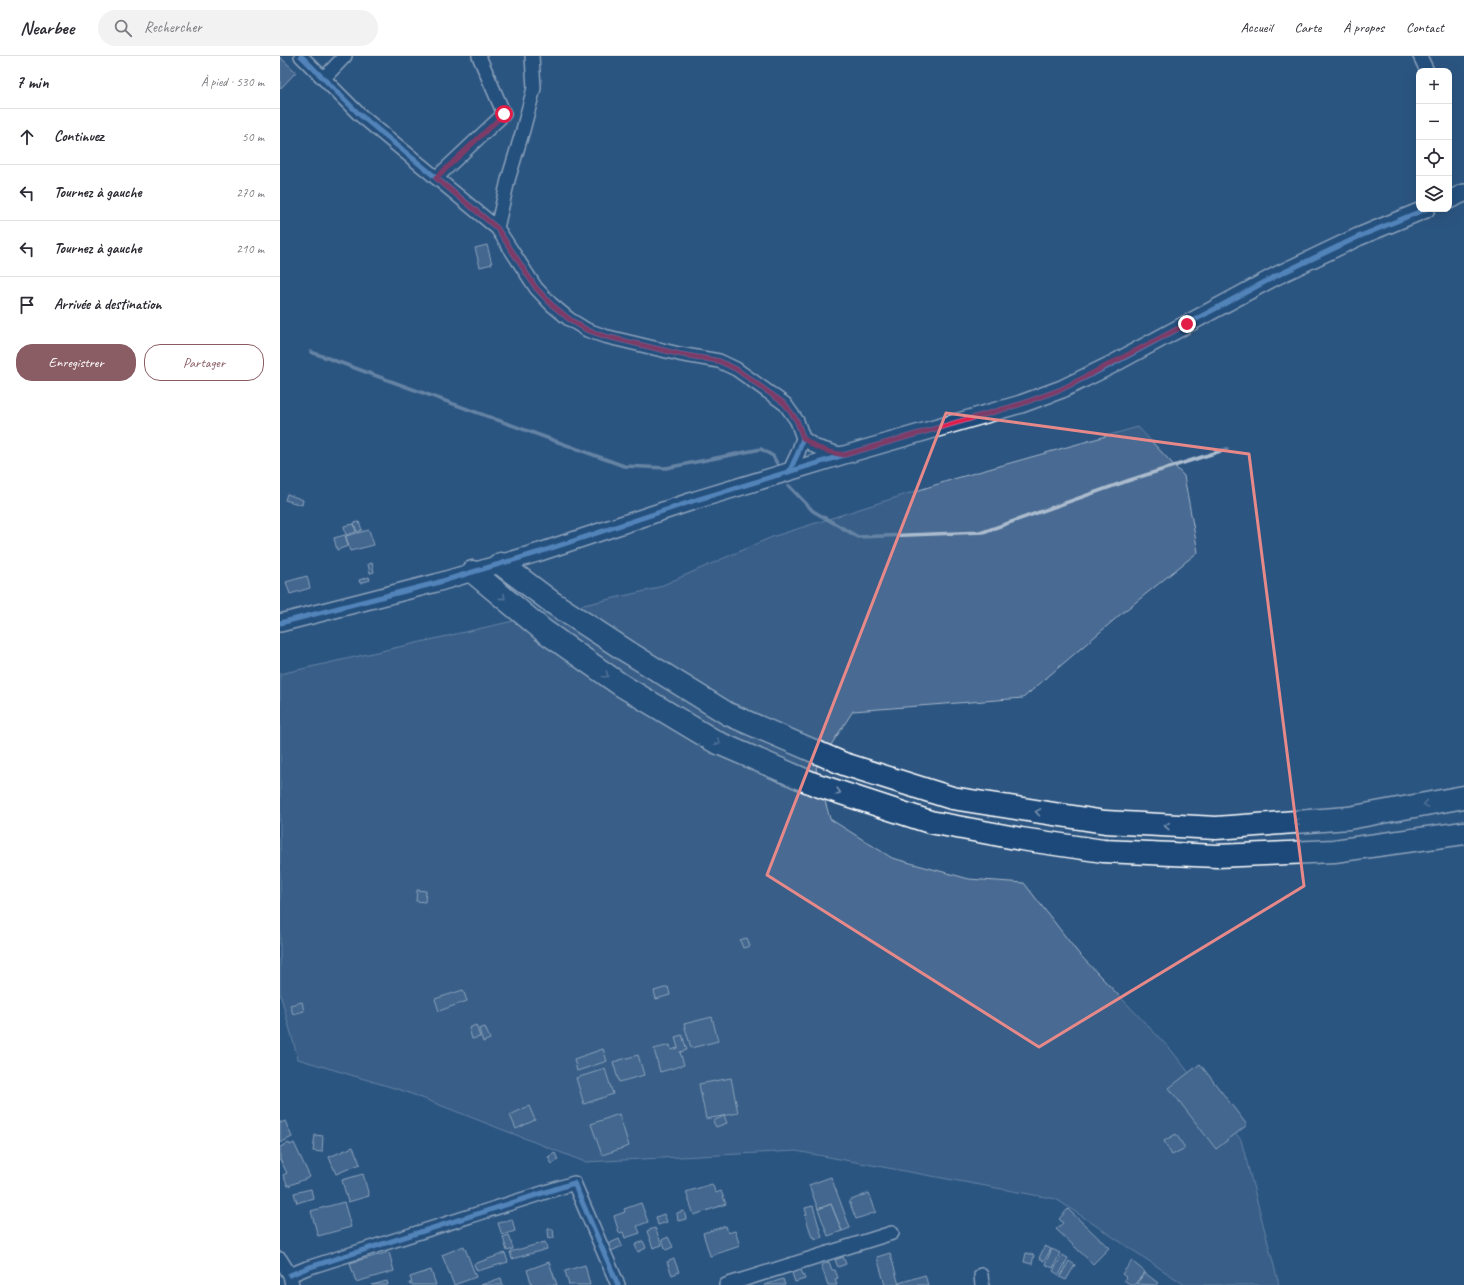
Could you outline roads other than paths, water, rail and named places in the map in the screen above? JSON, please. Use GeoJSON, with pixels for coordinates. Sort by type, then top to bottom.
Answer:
{"type":"FeatureCollection","features":[{"type":"Feature","properties":{"kind":"highway"},"geometry":{"type":"LineString","coordinates":[[501,564],[553,604],[728,714],[844,764],[952,798],[1105,822],[1216,828],[1349,818],[1464,797]]}},
{"type":"Feature","properties":{"kind":"highway"},"geometry":{"type":"LineString","coordinates":[[473,572],[544,631],[621,685],[716,742],[814,784],[930,822],[1021,839],[1103,850],[1217,856],[1334,851],[1464,833]]}},
{"type":"Feature","properties":{"kind":"street"},"geometry":{"type":"LineString","coordinates":[[301,56],[360,114],[497,228],[536,288],[551,304],[569,319],[587,330],[604,336],[679,354],[719,361],[736,369],[785,404],[797,421],[803,438],[816,447],[844,455]]}},
{"type":"Feature","properties":{"kind":"street"},"geometry":{"type":"LineString","coordinates":[[324,78],[345,56]]}},
{"type":"Feature","properties":{"kind":"street"},"geometry":{"type":"LineString","coordinates":[[436,178],[504,114],[479,56]]}},
{"type":"Feature","properties":{"kind":"street"},"geometry":{"type":"LineString","coordinates":[[497,228],[508,180],[534,88],[532,56]]}},
{"type":"Feature","properties":{"kind":"street"},"geometry":{"type":"LineString","coordinates":[[1420,56],[1426,68]]}},
{"type":"Feature","properties":{"kind":"street"},"geometry":{"type":"LineString","coordinates":[[1452,199],[1464,193]]}},
{"type":"Feature","properties":{"kind":"street"},"geometry":{"type":"LineString","coordinates":[[280,623],[436,583],[501,564],[696,500],[844,455],[1021,404],[1062,389],[1118,361],[1276,276],[1358,237],[1419,212]]}},
{"type":"Feature","properties":{"kind":"street"},"geometry":{"type":"LineString","coordinates":[[789,472],[803,438]]}},
{"type":"Feature","properties":{"kind":"street"},"geometry":{"type":"LineString","coordinates":[[280,1259],[291,1280],[314,1266],[574,1183],[618,1285]]}},
{"type":"Feature","properties":{"kind":"street"},"geometry":{"type":"LineString","coordinates":[[726,1285],[892,1234]]}},
{"type":"Feature","properties":{"kind":"waterway"},"geometry":{"type":"LineString","coordinates":[[311,352],[624,466],[666,468],[761,449],[773,456],[780,469]]}},
{"type":"Feature","properties":{"kind":"waterway"},"geometry":{"type":"LineString","coordinates":[[789,486],[813,511],[858,537],[983,532],[1130,480],[1227,449]]}}]}
